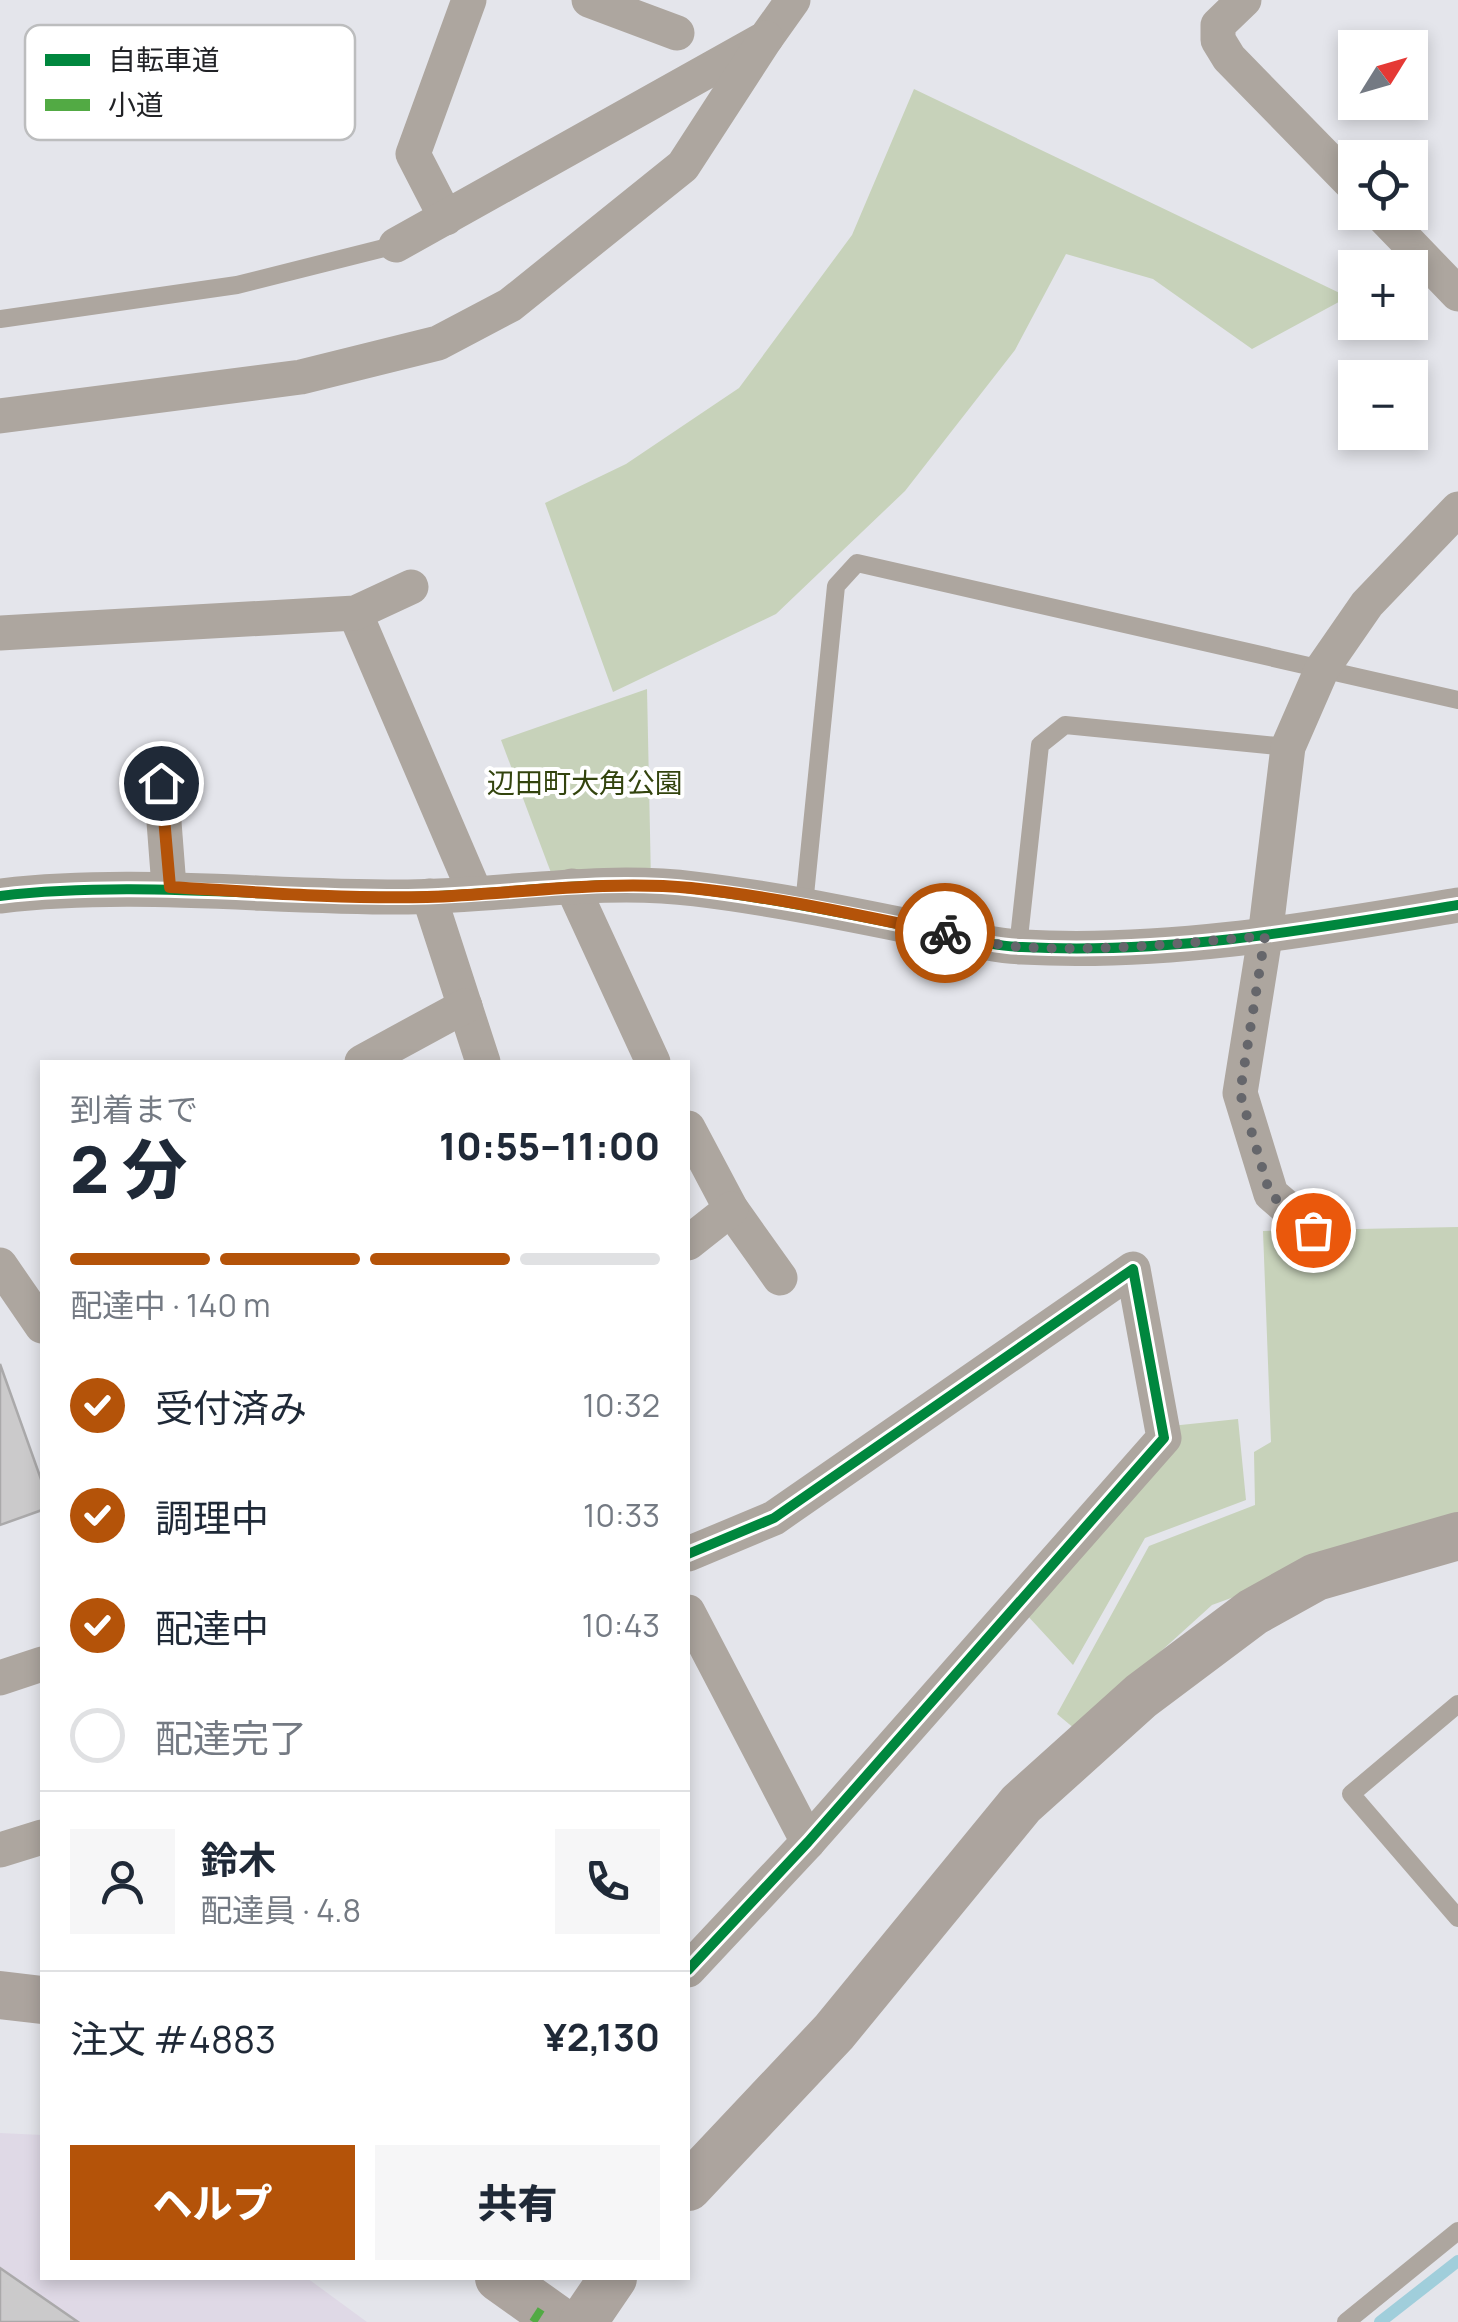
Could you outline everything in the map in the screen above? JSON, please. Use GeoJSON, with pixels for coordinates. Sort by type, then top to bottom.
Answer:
{"type":"FeatureCollection","features":[{"type":"Feature","properties":{"kind":"street"},"geometry":{"type":"LineString","coordinates":[[446,218],[414,154],[469,0]]}},
{"type":"Feature","properties":{"kind":"street"},"geometry":{"type":"LineString","coordinates":[[589,0],[677,32]]}},
{"type":"Feature","properties":{"kind":"street"},"geometry":{"type":"LineString","coordinates":[[0,416],[302,377],[438,344],[510,305],[683,166],[793,0]]}},
{"type":"Feature","properties":{"kind":"street"},"geometry":{"type":"LineString","coordinates":[[1244,0],[1218,25],[1224,49],[1338,170]]}},
{"type":"Feature","properties":{"kind":"street"},"geometry":{"type":"LineString","coordinates":[[396,245],[766,38]]}},
{"type":"Feature","properties":{"kind":"street"},"geometry":{"type":"LineString","coordinates":[[1396,230],[1458,294]]}},
{"type":"Feature","properties":{"kind":"street"},"geometry":{"type":"LineString","coordinates":[[1313,1230],[1270,1194],[1240,1093],[1265,936],[1288,747],[1322,670],[1367,604],[1458,509]]}},
{"type":"Feature","properties":{"kind":"street"},"geometry":{"type":"LineString","coordinates":[[0,633],[355,614],[411,587]]}},
{"type":"Feature","properties":{"kind":"street"},"geometry":{"type":"LineString","coordinates":[[355,614],[475,893]]}},
{"type":"Feature","properties":{"kind":"street"},"geometry":{"type":"LineString","coordinates":[[161,783],[170,887]]}},
{"type":"Feature","properties":{"kind":"street"},"geometry":{"type":"LineString","coordinates":[[572,886],[652,1060]]}},
{"type":"Feature","properties":{"kind":"street"},"geometry":{"type":"LineString","coordinates":[[0,896],[56,890],[170,887],[333,897],[428,896],[572,886],[690,888],[804,905],[1018,947],[1126,948],[1265,936],[1458,905]]}},
{"type":"Feature","properties":{"kind":"street"},"geometry":{"type":"LineString","coordinates":[[428,896],[482,1060]]}},
{"type":"Feature","properties":{"kind":"street"},"geometry":{"type":"LineString","coordinates":[[366,1060],[465,1006]]}},
{"type":"Feature","properties":{"kind":"street"},"geometry":{"type":"LineString","coordinates":[[690,1132],[730,1210],[780,1278]]}},
{"type":"Feature","properties":{"kind":"street"},"geometry":{"type":"LineString","coordinates":[[690,1242],[730,1210]]}},
{"type":"Feature","properties":{"kind":"street"},"geometry":{"type":"LineString","coordinates":[[690,1553],[774,1518],[1133,1269],[1164,1438],[808,1842],[690,1968]]}},
{"type":"Feature","properties":{"kind":"street"},"geometry":{"type":"LineString","coordinates":[[3,1274],[40,1323]]}},
{"type":"Feature","properties":{"kind":"street"},"geometry":{"type":"LineString","coordinates":[[690,2184],[834,2032],[1021,1804],[1141,1696],[1253,1612],[1316,1577],[1458,1536]]}},
{"type":"Feature","properties":{"kind":"street"},"geometry":{"type":"LineString","coordinates":[[690,1616],[808,1842]]}},
{"type":"Feature","properties":{"kind":"street"},"geometry":{"type":"LineString","coordinates":[[0,1678],[40,1665]]}},
{"type":"Feature","properties":{"kind":"street"},"geometry":{"type":"LineString","coordinates":[[0,1850],[40,1838]]}},
{"type":"Feature","properties":{"kind":"street"},"geometry":{"type":"LineString","coordinates":[[0,1995],[40,2000]]}},
{"type":"Feature","properties":{"kind":"street"},"geometry":{"type":"LineString","coordinates":[[503,2280],[561,2322]]}},
{"type":"Feature","properties":{"kind":"street"},"geometry":{"type":"LineString","coordinates":[[582,2322],[613,2280]]}},
{"type":"Feature","properties":{"kind":"lane"},"geometry":{"type":"LineString","coordinates":[[0,320],[237,286],[396,245]]}},
{"type":"Feature","properties":{"kind":"lane"},"geometry":{"type":"LineString","coordinates":[[804,905],[836,586],[858,563],[1458,700]]}},
{"type":"Feature","properties":{"kind":"lane"},"geometry":{"type":"LineString","coordinates":[[1018,947],[1040,744],[1064,726],[1288,747]]}},
{"type":"Feature","properties":{"kind":"lane"},"geometry":{"type":"LineString","coordinates":[[1458,1704],[1351,1794],[1451,1895],[1458,1918]]}},
{"type":"Feature","properties":{"kind":"lane"},"geometry":{"type":"LineString","coordinates":[[1346,2322],[1458,2231]]}},
{"type":"Feature","properties":{"kind":"shaded area"},"geometry":{"type":"Polygon","coordinates":[[[0,2133],[40,2135],[40,2280],[310,2280],[367,2322],[0,2322],[0,2133]]]}},
{"type":"Feature","properties":{"kind":"green space"},"geometry":{"type":"Polygon","coordinates":[[[914,89],[1338,292],[1338,302],[1252,349],[1153,279],[1066,254],[1015,350],[905,491],[776,614],[613,692],[545,503],[626,464],[739,388],[852,235],[914,89]]]}},
{"type":"Feature","properties":{"kind":"green space","name":"辺田町大角公園"},"geometry":{"type":"Polygon","coordinates":[[[647,689],[651,881],[553,878],[501,740],[647,689]]]}},
{"type":"Feature","properties":{"kind":"green space"},"geometry":{"type":"Polygon","coordinates":[[[1458,1227],[1458,1515],[1212,1605],[1075,1729],[1057,1714],[1149,1546],[1255,1505],[1254,1452],[1271,1442],[1263,1231],[1458,1227]]]}},
{"type":"Feature","properties":{"kind":"green space"},"geometry":{"type":"Polygon","coordinates":[[[1238,1419],[1246,1500],[1145,1538],[1073,1665],[1026,1614],[1171,1426],[1238,1419]]]}},
{"type":"Feature","properties":{"kind":"building"},"geometry":{"type":"Polygon","coordinates":[[[0,1364],[40,1476],[40,1511],[0,1525],[0,1364]]]}},
{"type":"Feature","properties":{"kind":"building"},"geometry":{"type":"Polygon","coordinates":[[[0,2268],[78,2322],[0,2322],[0,2268]]]}},
{"type":"Feature","properties":{"kind":"waterway"},"geometry":{"type":"LineString","coordinates":[[1380,2322],[1458,2261]]}},
{"type":"Feature","properties":{"kind":"marked path"},"geometry":{"type":"LineString","coordinates":[[533,2322],[542,2308]]}},
{"type":"Feature","properties":{"kind":"cycle path"},"geometry":{"type":"LineString","coordinates":[[0,896],[153,890],[408,897],[587,886],[659,886],[779,901],[996,944],[1077,948],[1241,938],[1458,905]]}},
{"type":"Feature","properties":{"kind":"cycle path"},"geometry":{"type":"LineString","coordinates":[[690,1553],[774,1518],[1133,1269],[1164,1438],[808,1842],[690,1968]]}},
{"type":"Feature","properties":{"kind":"way so far"},"geometry":{"type":"LineString","coordinates":[[945,933],[1018,947],[1054,948],[1126,948],[1265,936],[1240,1093],[1270,1194],[1313,1230]]}},
{"type":"Feature","properties":{"kind":"route"},"geometry":{"type":"LineString","coordinates":[[161,783],[170,887],[333,897],[428,896],[572,886],[690,888],[804,905],[945,933]]}}]}
